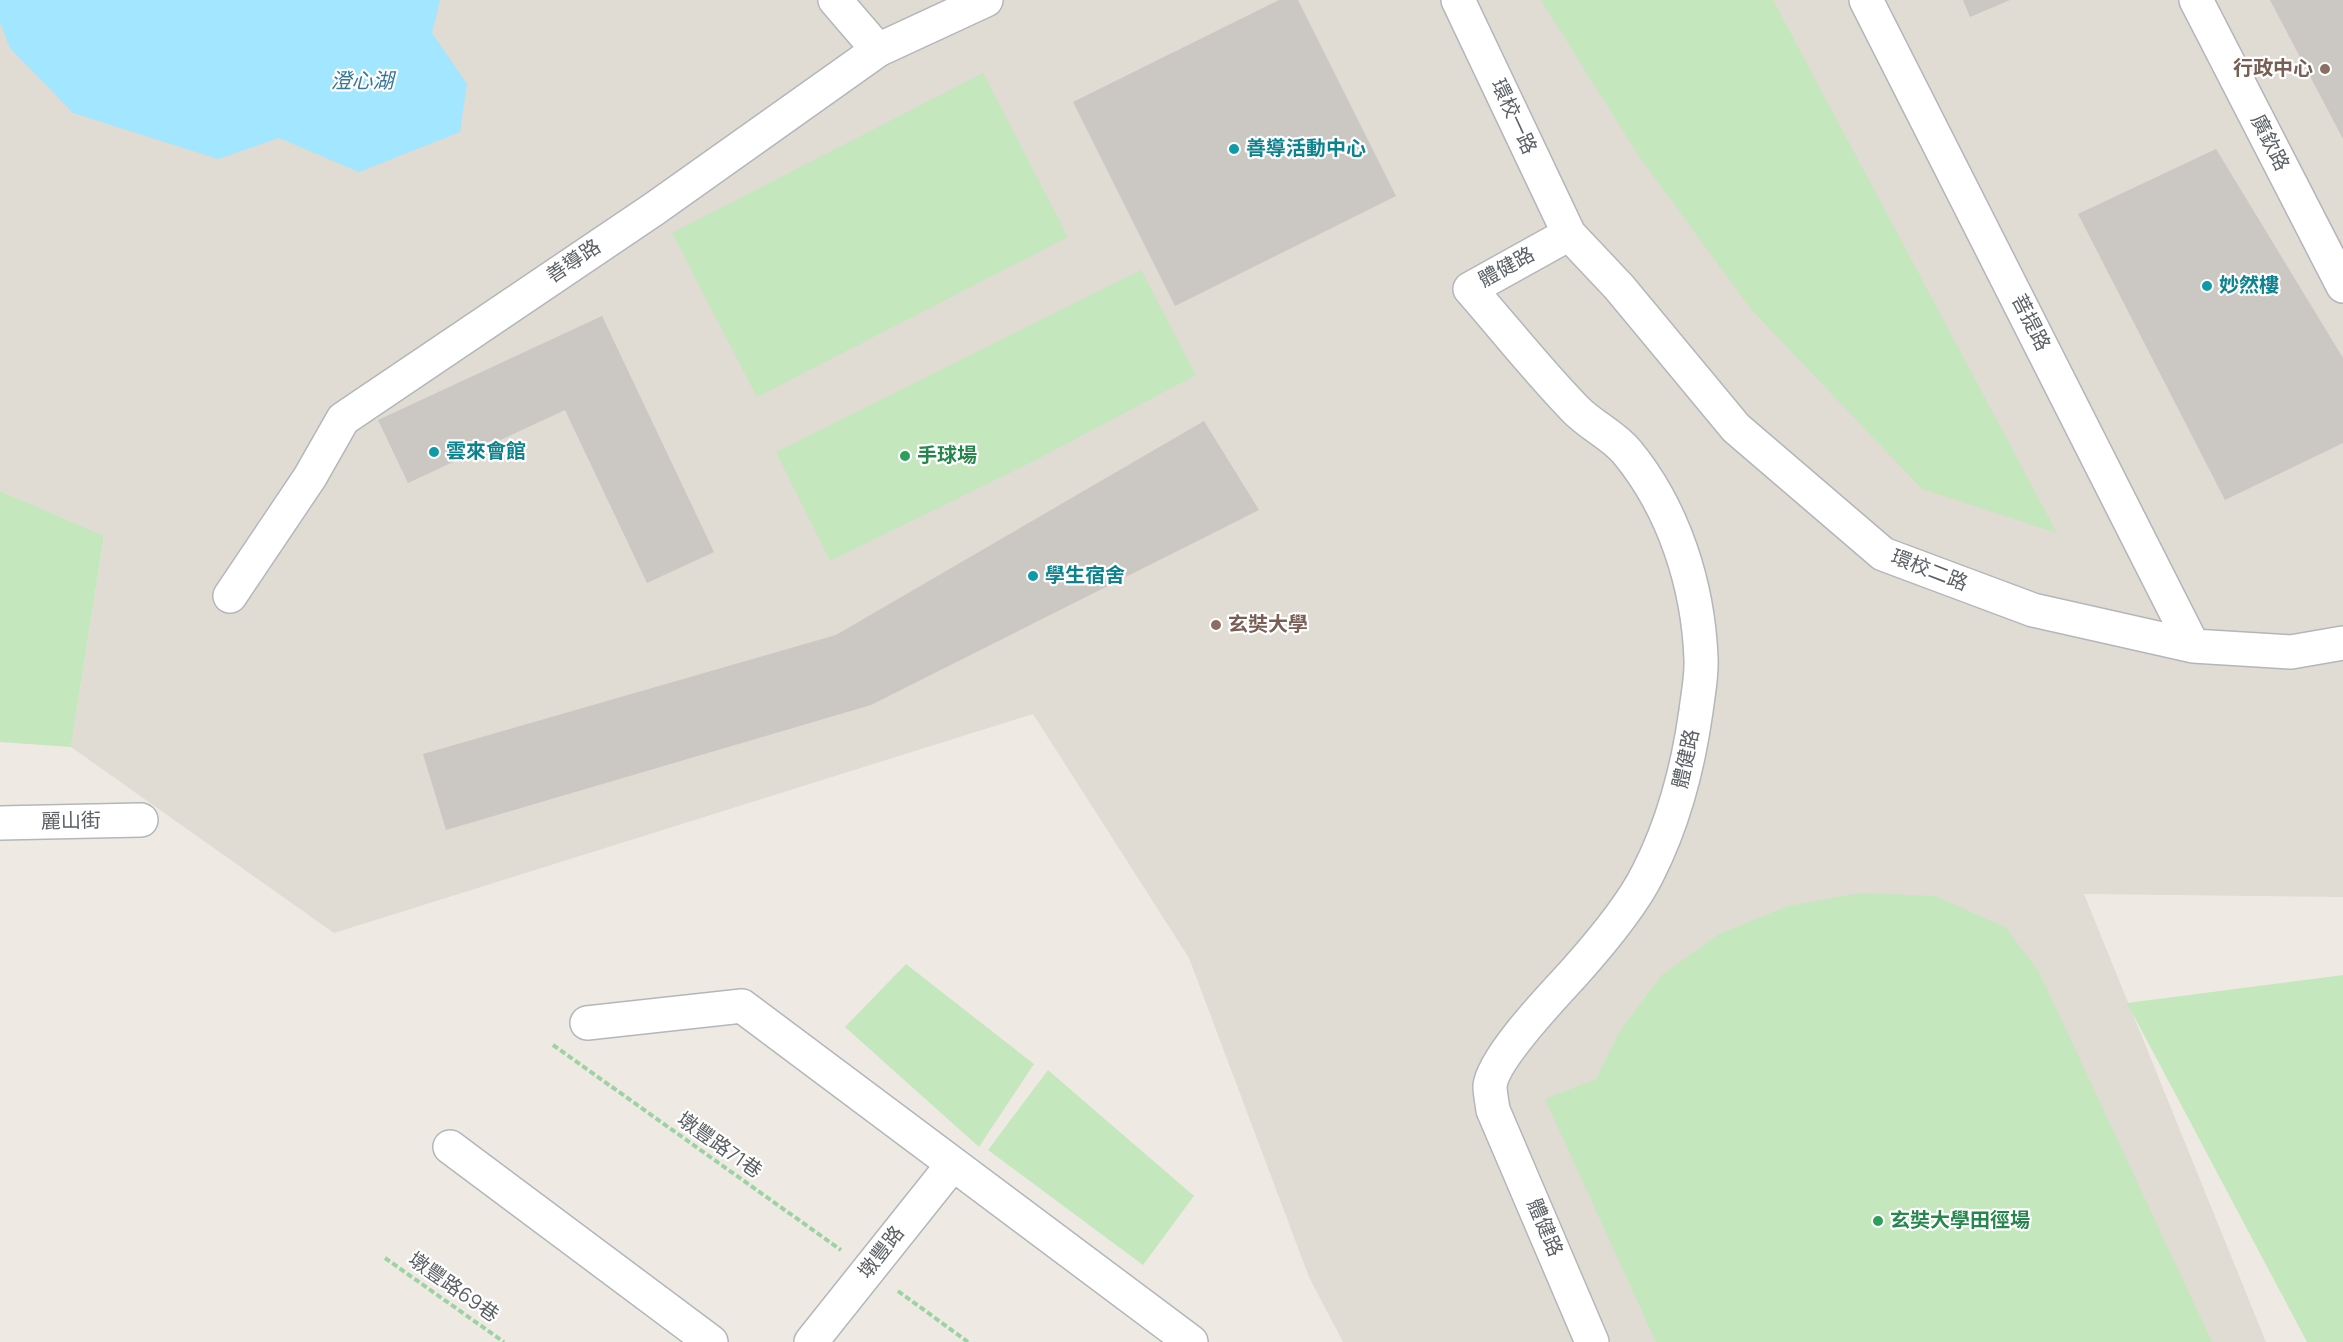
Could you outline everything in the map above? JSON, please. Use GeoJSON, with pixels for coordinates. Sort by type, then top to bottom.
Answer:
{"type":"FeatureCollection","features":[{"type":"Feature","properties":{"kind":"street"},"geometry":{"type":"LineString","coordinates":[[836,0],[878,50]]}},
{"type":"Feature","properties":{"kind":"street","name":"善導路"},"geometry":{"type":"LineString","coordinates":[[230,596],[310,477],[343,418],[654,209],[878,50],[986,0]]}},
{"type":"Feature","properties":{"kind":"street","name":"環校一路"},"geometry":{"type":"LineString","coordinates":[[1458,0],[1569,234]]}},
{"type":"Feature","properties":{"kind":"street","name":"菩提路"},"geometry":{"type":"LineString","coordinates":[[1866,0],[2193,646]]}},
{"type":"Feature","properties":{"kind":"street","name":"廣欽路"},"geometry":{"type":"LineString","coordinates":[[2196,0],[2343,286]]}},
{"type":"Feature","properties":{"kind":"street","name":"環校二路"},"geometry":{"type":"LineString","coordinates":[[1569,234],[1619,287],[1736,428],[1883,554],[2033,610],[2193,646],[2291,652],[2343,643]]}},
{"type":"Feature","properties":{"kind":"street","name":"體健路"},"geometry":{"type":"LineString","coordinates":[[1569,234],[1470,289],[1576,411],[1626,451],[1658,498],[1678,542],[1689,578],[1701,660],[1692,741],[1682,788],[1647,875],[1617,920],[1503,1056],[1490,1084],[1493,1110],[1592,1342]]}},
{"type":"Feature","properties":{"kind":"street","name":"麗山街"},"geometry":{"type":"LineString","coordinates":[[0,823],[141,820]]}},
{"type":"Feature","properties":{"kind":"street"},"geometry":{"type":"LineString","coordinates":[[587,1023],[742,1006],[1191,1342]]}},
{"type":"Feature","properties":{"kind":"street"},"geometry":{"type":"LineString","coordinates":[[450,1147],[711,1342]]}},
{"type":"Feature","properties":{"kind":"street","name":"墩豐路"},"geometry":{"type":"LineString","coordinates":[[811,1342],[953,1164]]}},
{"type":"Feature","properties":{"kind":"path","name":"墩豐路71巷"},"geometry":{"type":"LineString","coordinates":[[553,1046],[968,1342]]}},
{"type":"Feature","properties":{"kind":"path","name":"墩豐路69巷"},"geometry":{"type":"LineString","coordinates":[[386,1258],[504,1342]]}},
{"type":"Feature","properties":{"kind":"shaded area","name":"玄奘大學"},"geometry":{"type":"Polygon","coordinates":[[[0,0],[2343,0],[2343,897],[2084,894],[2266,1342],[1343,1342],[1309,1277],[1189,958],[1033,714],[334,933],[71,747],[104,537],[0,491],[0,0]]]}},
{"type":"Feature","properties":{"kind":"green space"},"geometry":{"type":"Polygon","coordinates":[[[1541,0],[1773,0],[2057,533],[1922,489],[1751,309],[1640,158],[1541,0]]]}},
{"type":"Feature","properties":{"kind":"green space"},"geometry":{"type":"Polygon","coordinates":[[[983,73],[1068,237],[757,397],[672,233],[983,73]]]}},
{"type":"Feature","properties":{"kind":"green space"},"geometry":{"type":"Polygon","coordinates":[[[1141,270],[1196,375],[1034,461],[830,561],[776,452],[1141,270]]]}},
{"type":"Feature","properties":{"kind":"green space"},"geometry":{"type":"Polygon","coordinates":[[[0,491],[104,536],[71,747],[0,742],[0,491]]]}},
{"type":"Feature","properties":{"kind":"green space","name":"玄奘大學田徑場"},"geometry":{"type":"Polygon","coordinates":[[[1861,893],[1935,896],[2005,927],[2039,972],[2212,1342],[1656,1342],[1545,1099],[1596,1079],[1621,1029],[1661,976],[1719,934],[1788,906],[1861,893]]]}},
{"type":"Feature","properties":{"kind":"green space"},"geometry":{"type":"Polygon","coordinates":[[[906,964],[1034,1064],[979,1147],[845,1027],[906,964]]]}},
{"type":"Feature","properties":{"kind":"green space"},"geometry":{"type":"Polygon","coordinates":[[[2343,975],[2343,1342],[2307,1342],[2127,1003],[2343,975]]]}},
{"type":"Feature","properties":{"kind":"green space"},"geometry":{"type":"Polygon","coordinates":[[[1048,1070],[1194,1196],[1143,1265],[988,1150],[1048,1070]]]}},
{"type":"Feature","properties":{"kind":"water","name":"澄心湖"},"geometry":{"type":"Polygon","coordinates":[[[0,0],[440,0],[432,33],[467,84],[460,132],[359,172],[279,138],[218,159],[73,113],[10,48],[0,23],[0,0]]]}},
{"type":"Feature","properties":{"kind":"building","name":"善導活動中心"},"geometry":{"type":"Polygon","coordinates":[[[1279,0],[1298,0],[1396,196],[1175,306],[1073,102],[1279,0]]]}},
{"type":"Feature","properties":{"kind":"building"},"geometry":{"type":"Polygon","coordinates":[[[1963,0],[2010,0],[1970,17],[1963,0]]]}},
{"type":"Feature","properties":{"kind":"building","name":"行政中心"},"geometry":{"type":"Polygon","coordinates":[[[2270,0],[2343,0],[2343,139],[2270,0]]]}},
{"type":"Feature","properties":{"kind":"building","name":"妙然樓"},"geometry":{"type":"Polygon","coordinates":[[[2216,149],[2343,358],[2343,443],[2225,500],[2078,214],[2216,149]]]}},
{"type":"Feature","properties":{"kind":"building","name":"雲來會館"},"geometry":{"type":"Polygon","coordinates":[[[602,316],[714,552],[647,583],[565,410],[408,483],[378,420],[602,316]]]}},
{"type":"Feature","properties":{"kind":"building","name":"學生宿舍"},"geometry":{"type":"Polygon","coordinates":[[[1204,421],[1259,510],[871,705],[446,830],[423,754],[836,635],[1204,421]]]}},
{"type":"Feature","properties":{"kind":"place","name":"行政中心"},"geometry":{"type":"Point","coordinates":[2325,69]}},
{"type":"Feature","properties":{"kind":"place","name":"善導活動中心"},"geometry":{"type":"Point","coordinates":[1234,149]}},
{"type":"Feature","properties":{"kind":"place","name":"妙然樓"},"geometry":{"type":"Point","coordinates":[2207,286]}},
{"type":"Feature","properties":{"kind":"place","name":"雲來會館"},"geometry":{"type":"Point","coordinates":[434,452]}},
{"type":"Feature","properties":{"kind":"place","name":"手球場"},"geometry":{"type":"Point","coordinates":[905,456]}},
{"type":"Feature","properties":{"kind":"place","name":"學生宿舍"},"geometry":{"type":"Point","coordinates":[1033,576]}},
{"type":"Feature","properties":{"kind":"place","name":"玄奘大學"},"geometry":{"type":"Point","coordinates":[1216,625]}},
{"type":"Feature","properties":{"kind":"place","name":"玄奘大學田徑場"},"geometry":{"type":"Point","coordinates":[1878,1221]}}]}
